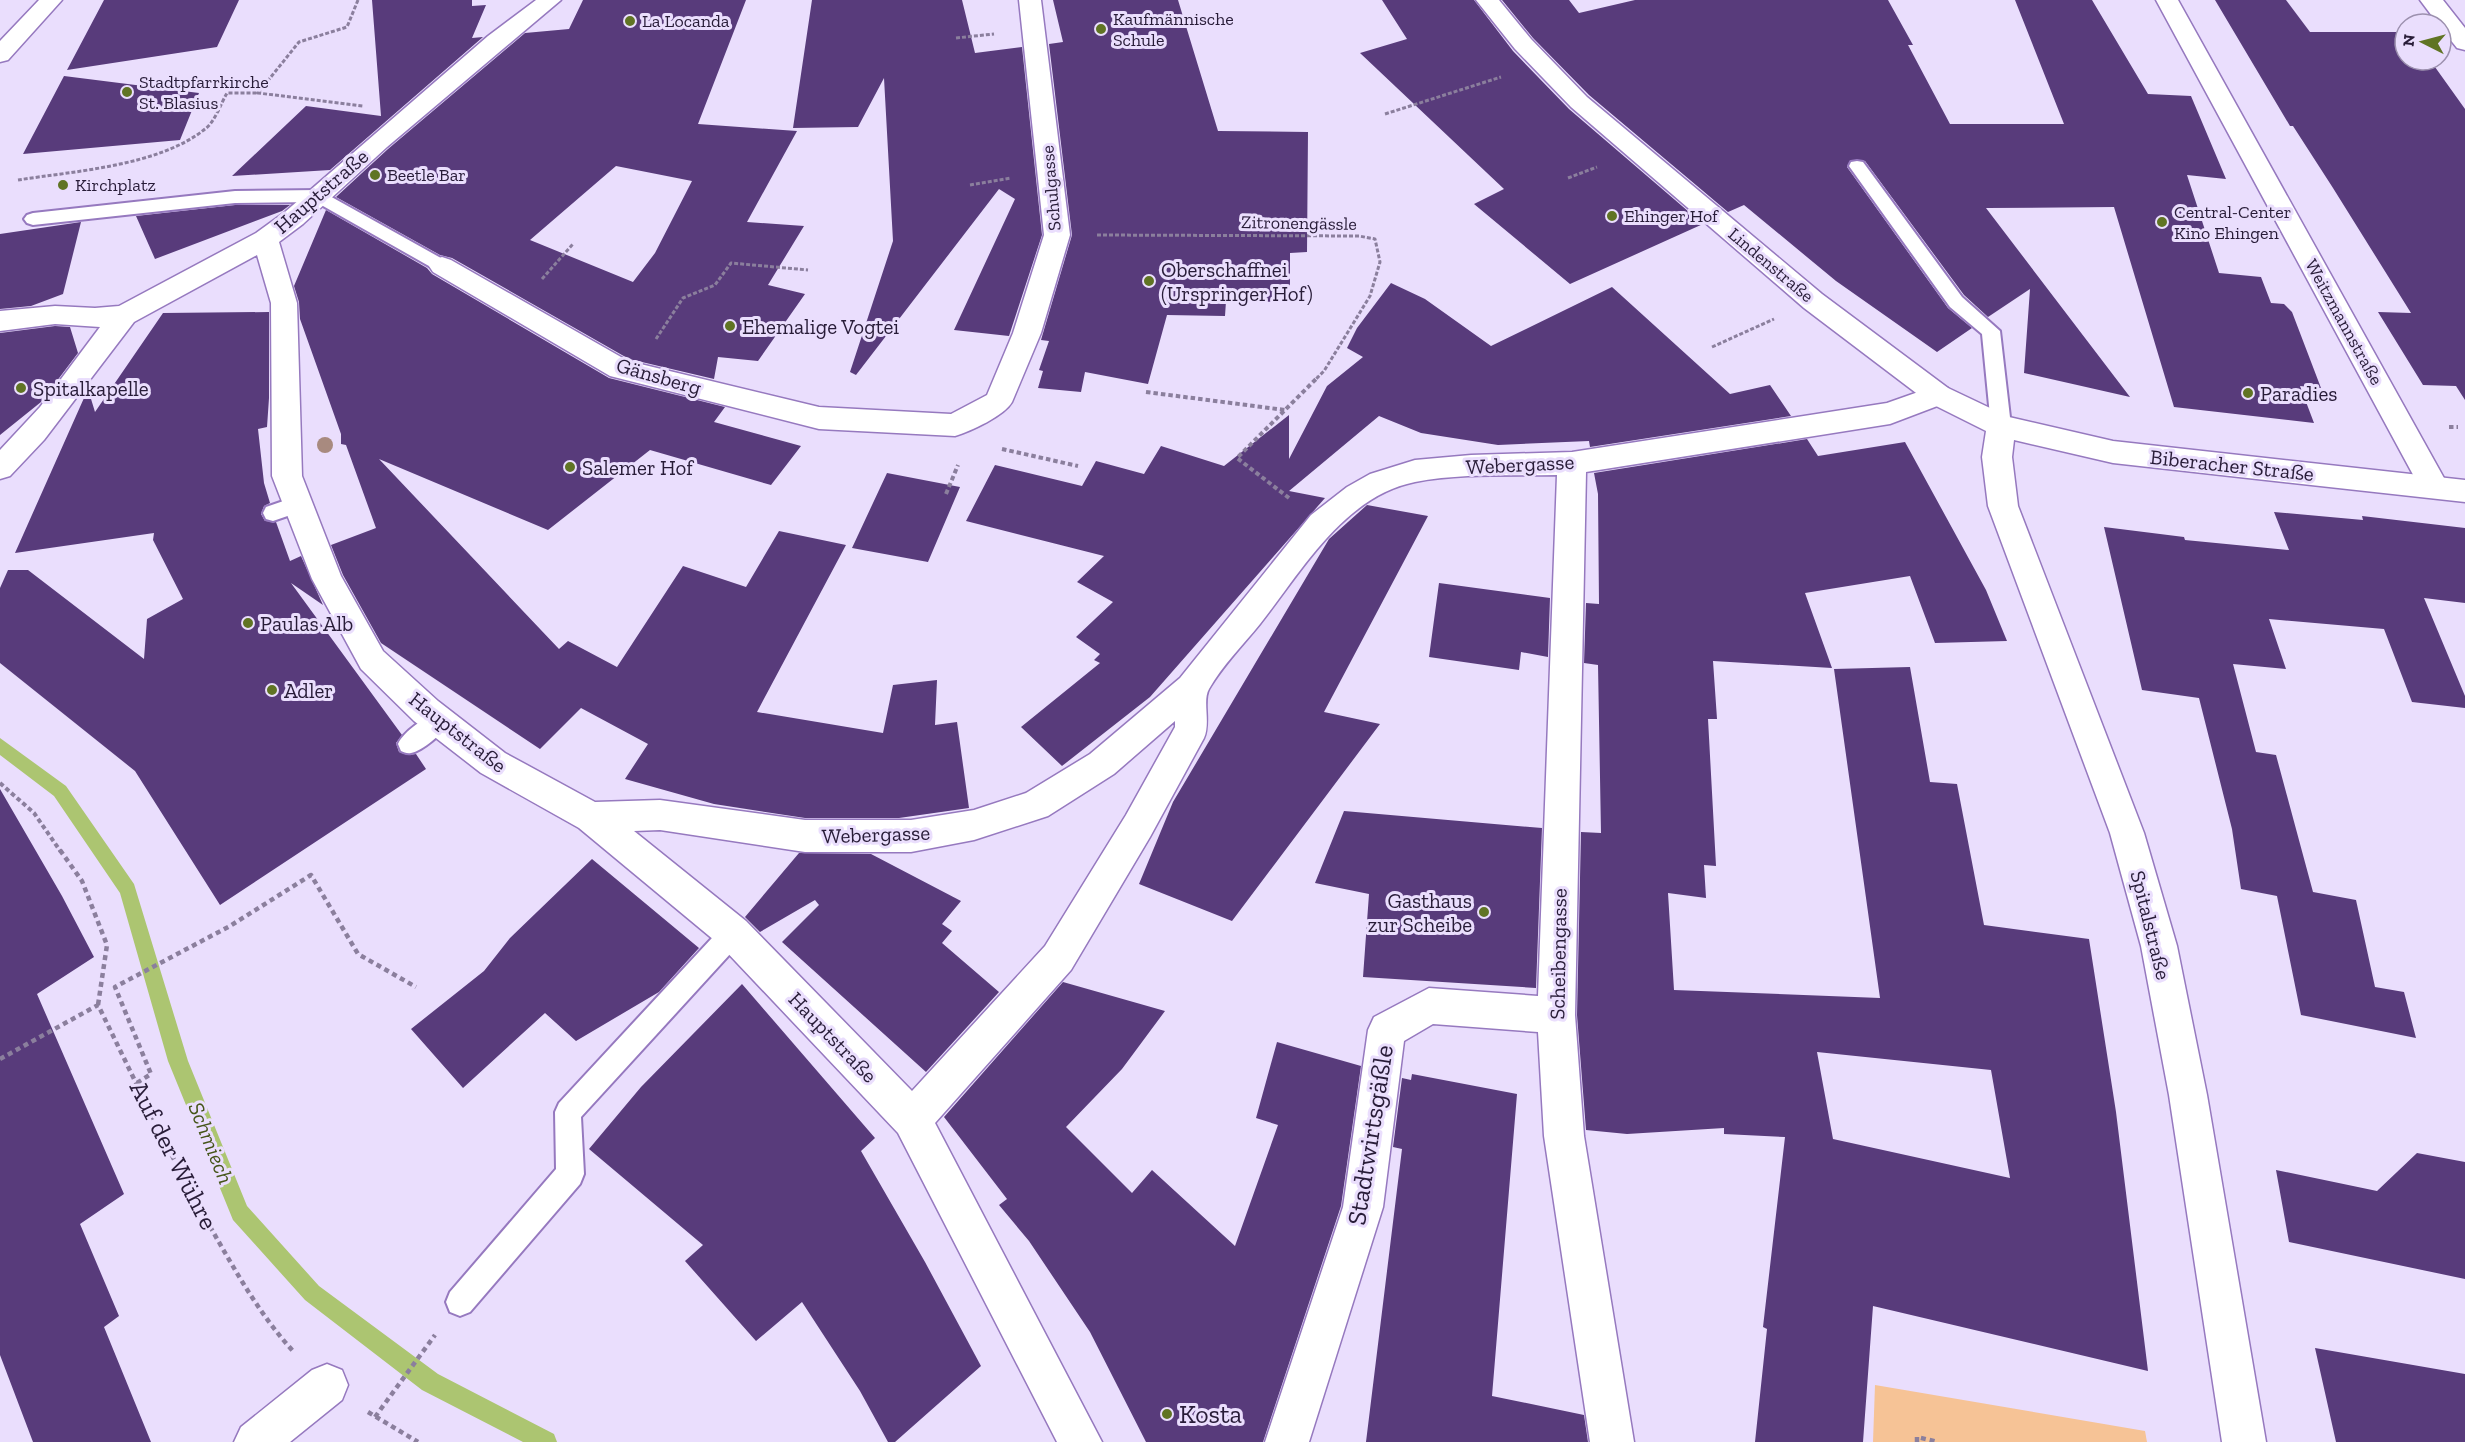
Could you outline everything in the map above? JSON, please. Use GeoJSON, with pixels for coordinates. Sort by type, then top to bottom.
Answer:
{"type":"FeatureCollection","features":[{"type":"Feature","properties":{"kind":"street"},"geometry":{"type":"LineString","coordinates":[[0,55],[51,0]]}},
{"type":"Feature","properties":{"kind":"street","name":"Hauptstraße"},"geometry":{"type":"LineString","coordinates":[[550,0],[496,41],[294,218],[265,239],[284,303],[286,508],[372,660],[439,722],[493,763],[591,818],[733,933],[912,1119],[1080,1442]]}},
{"type":"Feature","properties":{"kind":"street","name":"Schulgasse"},"geometry":{"type":"LineString","coordinates":[[998,402],[1028,333],[1057,235],[1030,0]]}},
{"type":"Feature","properties":{"kind":"street","name":"Lindenstraße"},"geometry":{"type":"LineString","coordinates":[[1487,0],[1542,64],[1579,102],[1813,302],[1938,396],[2001,426]]}},
{"type":"Feature","properties":{"kind":"street","name":"Weitzmannstraße"},"geometry":{"type":"LineString","coordinates":[[2167,0],[2434,487]]}},
{"type":"Feature","properties":{"kind":"street"},"geometry":{"type":"LineString","coordinates":[[2432,0],[2465,43]]}},
{"type":"Feature","properties":{"kind":"street"},"geometry":{"type":"LineString","coordinates":[[0,321],[55,315],[95,318],[124,315],[265,239]]}},
{"type":"Feature","properties":{"kind":"street","name":"Gänsberg"},"geometry":{"type":"LineString","coordinates":[[442,266],[620,369],[635,373],[819,418],[956,425],[998,402]]}},
{"type":"Feature","properties":{"kind":"street"},"geometry":{"type":"LineString","coordinates":[[0,468],[15,454],[58,403],[124,315]]}},
{"type":"Feature","properties":{"kind":"street","name":"Webergasse"},"geometry":{"type":"LineString","coordinates":[[591,818],[660,816],[805,836],[911,836],[974,825],[1036,805],[1102,764],[1191,688],[1322,523],[1357,495],[1380,482],[1414,471],[1471,466],[1572,463],[1890,413],[1938,396]]}},
{"type":"Feature","properties":{"kind":"street","name":"Biberacher Straße"},"geometry":{"type":"LineString","coordinates":[[2001,426],[2113,452],[2465,491]]}},
{"type":"Feature","properties":{"kind":"street","name":"Spitalstraße"},"geometry":{"type":"LineString","coordinates":[[2001,426],[1997,457],[2003,506],[2127,833],[2159,946],[2188,1095],[2244,1442]]}},
{"type":"Feature","properties":{"kind":"street","name":"Scheibengasse"},"geometry":{"type":"LineString","coordinates":[[1572,463],[1556,1015],[1564,1136],[1612,1442]]}},
{"type":"Feature","properties":{"kind":"street"},"geometry":{"type":"LineString","coordinates":[[912,1119],[1058,958],[1138,826],[1192,728],[1191,688]]}},
{"type":"Feature","properties":{"kind":"street","name":"Stadtwirtsgäßle"},"geometry":{"type":"LineString","coordinates":[[1287,1442],[1363,1207],[1387,1030],[1429,1006],[1556,1015]]}},
{"type":"Feature","properties":{"kind":"street"},"geometry":{"type":"LineString","coordinates":[[256,1442],[327,1385]]}},
{"type":"Feature","properties":{"kind":"lane"},"geometry":{"type":"LineString","coordinates":[[1857,166],[1956,302],[1991,331],[2001,426]]}},
{"type":"Feature","properties":{"kind":"lane"},"geometry":{"type":"LineString","coordinates":[[33,219],[235,197],[319,196]]}},
{"type":"Feature","properties":{"kind":"lane","name":"Gänsberg"},"geometry":{"type":"LineString","coordinates":[[319,196],[442,266]]}},
{"type":"Feature","properties":{"kind":"lane"},"geometry":{"type":"LineString","coordinates":[[409,744],[439,722]]}},
{"type":"Feature","properties":{"kind":"lane"},"geometry":{"type":"LineString","coordinates":[[460,1302],[570,1174],[568,1112],[733,933]]}},
{"type":"Feature","properties":{"kind":"path"},"geometry":{"type":"LineString","coordinates":[[258,93],[299,42],[348,27],[358,0]]}},
{"type":"Feature","properties":{"kind":"path"},"geometry":{"type":"LineString","coordinates":[[1385,114],[1542,64]]}},
{"type":"Feature","properties":{"kind":"path"},"geometry":{"type":"LineString","coordinates":[[18,180],[126,163],[163,152],[207,128],[228,93],[258,93],[371,106]]}},
{"type":"Feature","properties":{"kind":"path","name":"Zitronengässle"},"geometry":{"type":"LineString","coordinates":[[1057,235],[1359,236],[1375,239],[1380,262],[1370,296],[1324,371],[1238,458],[1322,523]]}},
{"type":"Feature","properties":{"kind":"path"},"geometry":{"type":"LineString","coordinates":[[516,308],[573,244]]}},
{"type":"Feature","properties":{"kind":"path"},"geometry":{"type":"LineString","coordinates":[[635,373],[683,298],[715,285],[731,262],[808,270]]}},
{"type":"Feature","properties":{"kind":"path"},"geometry":{"type":"LineString","coordinates":[[1712,347],[1813,302]]}},
{"type":"Feature","properties":{"kind":"path"},"geometry":{"type":"LineString","coordinates":[[1146,392],[1286,410]]}},
{"type":"Feature","properties":{"kind":"path"},"geometry":{"type":"LineString","coordinates":[[992,447],[1078,466]]}},
{"type":"Feature","properties":{"kind":"path"},"geometry":{"type":"LineString","coordinates":[[0,783],[34,813],[82,880],[107,945],[98,1005],[0,1059]]}},
{"type":"Feature","properties":{"kind":"path"},"geometry":{"type":"LineString","coordinates":[[137,1083],[151,1074],[115,987],[230,926],[311,875],[358,954],[416,987]]}},
{"type":"Feature","properties":{"kind":"path","name":"Auf der Wühre"},"geometry":{"type":"LineString","coordinates":[[98,1005],[187,1187],[239,1277],[277,1335],[327,1385],[418,1442]]}},
{"type":"Feature","properties":{"kind":"path"},"geometry":{"type":"LineString","coordinates":[[375,1417],[436,1333]]}},
{"type":"Feature","properties":{"kind":"path"},"geometry":{"type":"LineString","coordinates":[[1917,1442],[1917,1437],[1938,1442]]}},
{"type":"Feature","properties":{"kind":"shaded area"},"geometry":{"type":"Polygon","coordinates":[[[1875,1385],[2145,1431],[2147,1442],[1873,1442],[1875,1385]]]}},
{"type":"Feature","properties":{"kind":"building"},"geometry":{"type":"Polygon","coordinates":[[[104,0],[239,0],[217,47],[67,70],[104,0]]]}},
{"type":"Feature","properties":{"kind":"building"},"geometry":{"type":"Polygon","coordinates":[[[372,0],[472,0],[472,6],[486,5],[472,38],[483,37],[330,170],[232,176],[306,106],[381,116],[372,0]]]}},
{"type":"Feature","properties":{"kind":"building"},"geometry":{"type":"Polygon","coordinates":[[[583,0],[746,0],[698,124],[797,131],[747,222],[804,226],[768,285],[805,294],[758,361],[718,357],[714,379],[629,359],[452,258],[440,255],[336,197],[388,149],[525,33],[569,29],[583,0]],[[616,166],[530,240],[633,282],[655,253],[692,181],[616,166]]]}},
{"type":"Feature","properties":{"kind":"building"},"geometry":{"type":"Polygon","coordinates":[[[812,0],[962,0],[975,53],[1022,47],[1042,235],[1009,336],[954,330],[1015,199],[999,189],[856,375],[850,372],[893,241],[884,78],[858,127],[793,128],[812,0]]]}},
{"type":"Feature","properties":{"kind":"building"},"geometry":{"type":"Polygon","coordinates":[[[1053,0],[1178,0],[1218,131],[1308,132],[1307,252],[1290,253],[1290,302],[1226,301],[1225,316],[1167,315],[1148,384],[1085,372],[1081,392],[1038,388],[1043,371],[1039,370],[1049,341],[1041,340],[1072,235],[1049,44],[1063,42],[1053,0]]]}},
{"type":"Feature","properties":{"kind":"building"},"geometry":{"type":"Polygon","coordinates":[[[1382,0],[1474,0],[1513,51],[1569,109],[1703,224],[1570,284],[1474,204],[1504,189],[1360,53],[1407,39],[1382,0]]]}},
{"type":"Feature","properties":{"kind":"building"},"geometry":{"type":"Polygon","coordinates":[[[1502,0],[1569,0],[1579,13],[1635,0],[1888,0],[1913,45],[1908,45],[1950,124],[2064,124],[2015,0],[2092,0],[2148,94],[2191,96],[2226,179],[2187,175],[2219,273],[2261,277],[2271,303],[2284,304],[2292,312],[2321,388],[2300,386],[2314,423],[2174,407],[2114,207],[1986,208],[2130,397],[2024,373],[2030,289],[1988,317],[1964,295],[1865,161],[1851,160],[1847,167],[1948,308],[1972,328],[1937,352],[1836,281],[1744,205],[1728,212],[1589,95],[1533,38],[1502,0]]]}},
{"type":"Feature","properties":{"kind":"building"},"geometry":{"type":"Polygon","coordinates":[[[2215,0],[2286,0],[2310,32],[2393,32],[2393,72],[2439,72],[2465,109],[2465,400],[2456,386],[2423,385],[2378,312],[2411,313],[2293,126],[2290,126],[2215,0]]]}},
{"type":"Feature","properties":{"kind":"building"},"geometry":{"type":"Polygon","coordinates":[[[64,76],[199,93],[180,140],[23,154],[64,76]]]}},
{"type":"Feature","properties":{"kind":"building"},"geometry":{"type":"Polygon","coordinates":[[[235,205],[290,205],[282,211],[155,259],[136,216],[235,205]]]}},
{"type":"Feature","properties":{"kind":"building"},"geometry":{"type":"Polygon","coordinates":[[[326,210],[609,378],[725,407],[714,422],[801,446],[771,485],[650,450],[548,530],[379,459],[559,649],[568,641],[617,667],[683,566],[746,587],[779,531],[846,545],[757,712],[883,733],[893,685],[937,680],[935,725],[957,722],[969,808],[899,818],[805,818],[714,804],[625,779],[648,744],[581,708],[540,749],[381,643],[343,575],[331,545],[376,528],[346,445],[341,444],[341,434],[300,319],[299,302],[294,286],[326,210]]]}},
{"type":"Feature","properties":{"kind":"building"},"geometry":{"type":"Polygon","coordinates":[[[81,222],[63,294],[31,306],[0,309],[0,234],[81,222]]]}},
{"type":"Feature","properties":{"kind":"building"},"geometry":{"type":"Polygon","coordinates":[[[1391,283],[1425,299],[1491,346],[1612,287],[1730,394],[1770,385],[1791,416],[1590,447],[1589,441],[1498,445],[1421,433],[1379,416],[1289,491],[1325,498],[1150,697],[1062,766],[1021,727],[1100,663],[1094,660],[1100,654],[1076,637],[1113,602],[1077,582],[1104,556],[966,521],[995,465],[1082,486],[1096,461],[1144,474],[1161,446],[1224,466],[1289,415],[1289,459],[1327,386],[1363,357],[1347,348],[1357,328],[1391,283]]]}},
{"type":"Feature","properties":{"kind":"building"},"geometry":{"type":"Polygon","coordinates":[[[269,312],[267,427],[258,429],[264,483],[270,503],[264,506],[261,514],[265,521],[276,522],[290,561],[301,556],[323,605],[291,583],[402,735],[396,743],[399,752],[408,755],[416,754],[426,769],[220,905],[135,771],[0,663],[0,588],[8,570],[28,570],[144,659],[147,619],[183,599],[153,540],[154,533],[15,553],[88,389],[95,412],[163,313],[269,312]]]}},
{"type":"Feature","properties":{"kind":"building","name":"Spitalkapelle"},"geometry":{"type":"Polygon","coordinates":[[[55,326],[70,327],[78,353],[41,402],[0,435],[0,333],[55,326]]]}},
{"type":"Feature","properties":{"kind":"building"},"geometry":{"type":"Polygon","coordinates":[[[1807,439],[1818,456],[1905,442],[1986,590],[2007,641],[1935,643],[1910,576],[1805,593],[1832,668],[1713,661],[1717,719],[1708,719],[1716,866],[1704,865],[1706,898],[1668,893],[1674,990],[1880,998],[1834,669],[1910,667],[1930,782],[1957,784],[1984,925],[2089,939],[2116,1112],[2148,1371],[1873,1306],[1863,1442],[1755,1442],[1767,1329],[1763,1327],[1785,1137],[1724,1134],[1724,1128],[1627,1134],[1586,1130],[1577,1015],[1581,832],[1601,833],[1598,665],[1584,663],[1586,603],[1599,604],[1598,494],[1594,473],[1807,439]],[[1817,1052],[1833,1139],[2010,1178],[1991,1070],[1817,1052]]]}},
{"type":"Feature","properties":{"kind":"building"},"geometry":{"type":"Polygon","coordinates":[[[887,473],[960,487],[928,562],[852,548],[887,473]]]}},
{"type":"Feature","properties":{"kind":"building"},"geometry":{"type":"Polygon","coordinates":[[[1367,505],[1428,516],[1324,712],[1380,724],[1232,921],[1139,884],[1173,802],[1329,539],[1367,505]]]}},
{"type":"Feature","properties":{"kind":"building"},"geometry":{"type":"Polygon","coordinates":[[[2274,512],[2363,520],[2362,516],[2465,528],[2465,603],[2424,598],[2465,696],[2465,708],[2412,702],[2384,629],[2269,619],[2286,669],[2233,664],[2256,752],[2276,755],[2313,892],[2356,900],[2375,987],[2404,992],[2416,1038],[2301,1015],[2277,896],[2241,889],[2232,829],[2199,698],[2142,690],[2104,527],[2184,537],[2185,540],[2289,550],[2274,512]]]}},
{"type":"Feature","properties":{"kind":"building"},"geometry":{"type":"Polygon","coordinates":[[[1439,583],[1550,598],[1548,657],[1521,652],[1519,670],[1429,657],[1439,583]]]}},
{"type":"Feature","properties":{"kind":"building"},"geometry":{"type":"Polygon","coordinates":[[[0,789],[62,896],[94,957],[37,994],[124,1194],[80,1224],[119,1316],[104,1327],[151,1442],[33,1442],[0,1355],[0,789]]]}},
{"type":"Feature","properties":{"kind":"building"},"geometry":{"type":"Polygon","coordinates":[[[1344,811],[1542,828],[1536,988],[1363,977],[1369,894],[1315,883],[1344,811]]]}},
{"type":"Feature","properties":{"kind":"building"},"geometry":{"type":"Polygon","coordinates":[[[799,853],[871,854],[961,901],[942,924],[952,931],[942,943],[999,992],[926,1072],[782,942],[819,905],[815,900],[760,932],[745,917],[799,853]]]}},
{"type":"Feature","properties":{"kind":"building"},"geometry":{"type":"Polygon","coordinates":[[[592,859],[699,948],[659,992],[576,1041],[545,1013],[463,1088],[411,1029],[484,971],[510,938],[592,859]]]}},
{"type":"Feature","properties":{"kind":"building"},"geometry":{"type":"Polygon","coordinates":[[[1063,982],[1165,1011],[1122,1069],[1066,1127],[1132,1193],[1152,1170],[1235,1246],[1278,1125],[1256,1118],[1277,1042],[1361,1066],[1341,1206],[1263,1442],[1146,1442],[1090,1332],[1029,1241],[999,1205],[1007,1199],[944,1117],[1063,982]]]}},
{"type":"Feature","properties":{"kind":"building"},"geometry":{"type":"Polygon","coordinates":[[[742,984],[875,1138],[861,1151],[981,1366],[895,1442],[888,1442],[860,1391],[802,1302],[756,1341],[685,1261],[703,1245],[589,1149],[641,1087],[742,984]]]}},
{"type":"Feature","properties":{"kind":"building"},"geometry":{"type":"Polygon","coordinates":[[[1412,1074],[1517,1094],[1492,1396],[1584,1415],[1588,1442],[1366,1442],[1402,1149],[1393,1147],[1402,1078],[1411,1080],[1412,1074]]]}},
{"type":"Feature","properties":{"kind":"building"},"geometry":{"type":"Polygon","coordinates":[[[2417,1153],[2465,1162],[2465,1279],[2289,1242],[2276,1170],[2377,1191],[2417,1153]]]}},
{"type":"Feature","properties":{"kind":"building"},"geometry":{"type":"Polygon","coordinates":[[[2315,1348],[2465,1374],[2465,1442],[2336,1442],[2315,1348]]]}},
{"type":"Feature","properties":{"kind":"waterway","name":"Schmiech"},"geometry":{"type":"LineString","coordinates":[[0,745],[60,791],[128,890],[178,1061],[240,1213],[312,1293],[430,1382],[546,1442]]}},
{"type":"Feature","properties":{"kind":"place","name":"La Locanda"},"geometry":{"type":"Point","coordinates":[630,21]}},
{"type":"Feature","properties":{"kind":"place","name":"Kaufmännische Schule"},"geometry":{"type":"Point","coordinates":[1101,29]}},
{"type":"Feature","properties":{"kind":"place","name":"Stadtpfarrkirche St. Blasius"},"geometry":{"type":"Point","coordinates":[127,92]}},
{"type":"Feature","properties":{"kind":"place","name":"Beetle Bar"},"geometry":{"type":"Point","coordinates":[375,175]}},
{"type":"Feature","properties":{"kind":"place","name":"Kirchplatz"},"geometry":{"type":"Point","coordinates":[63,185]}},
{"type":"Feature","properties":{"kind":"place","name":"Ehinger Hof"},"geometry":{"type":"Point","coordinates":[1612,216]}},
{"type":"Feature","properties":{"kind":"place","name":"Central-Center Kino Ehingen"},"geometry":{"type":"Point","coordinates":[2162,222]}},
{"type":"Feature","properties":{"kind":"place","name":"Oberschaffnei (Urspringer Hof)"},"geometry":{"type":"Point","coordinates":[1149,281]}},
{"type":"Feature","properties":{"kind":"place","name":"Ehemalige Vogtei"},"geometry":{"type":"Point","coordinates":[730,326]}},
{"type":"Feature","properties":{"kind":"place","name":"Spitalkapelle"},"geometry":{"type":"Point","coordinates":[21,388]}},
{"type":"Feature","properties":{"kind":"place","name":"Paradies"},"geometry":{"type":"Point","coordinates":[2248,393]}},
{"type":"Feature","properties":{"kind":"place","name":"Salemer Hof"},"geometry":{"type":"Point","coordinates":[570,467]}},
{"type":"Feature","properties":{"kind":"place","name":"Paulas Alb"},"geometry":{"type":"Point","coordinates":[248,623]}},
{"type":"Feature","properties":{"kind":"place","name":"Adler"},"geometry":{"type":"Point","coordinates":[272,690]}},
{"type":"Feature","properties":{"kind":"place","name":"Gasthaus zur Scheibe"},"geometry":{"type":"Point","coordinates":[1484,912]}},
{"type":"Feature","properties":{"kind":"place","name":"Kosta"},"geometry":{"type":"Point","coordinates":[1167,1414]}}]}
